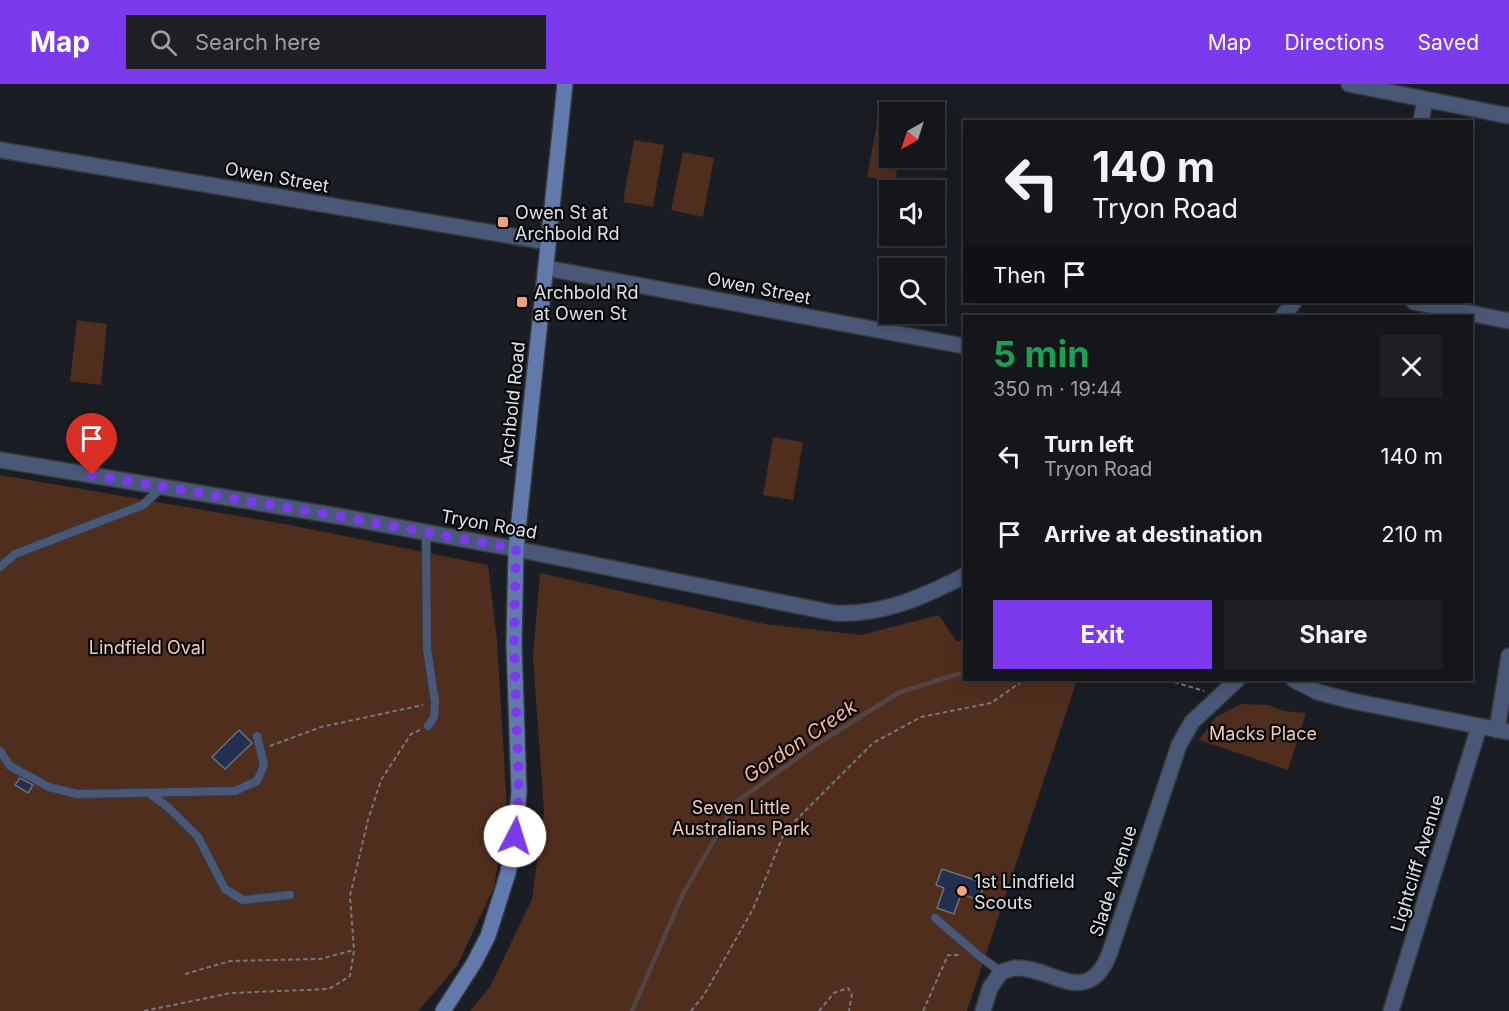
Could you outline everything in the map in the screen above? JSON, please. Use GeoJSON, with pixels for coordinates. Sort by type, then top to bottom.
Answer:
{"type":"FeatureCollection","features":[{"type":"Feature","properties":{"kind":"main road","name":"Archbold Road"},"geometry":{"type":"LineString","coordinates":[[443,1011],[474,963],[488,936],[508,873],[515,836],[519,792],[514,644],[516,549],[565,84]]}},
{"type":"Feature","properties":{"kind":"street"},"geometry":{"type":"LineString","coordinates":[[1348,84],[1509,116]]}},
{"type":"Feature","properties":{"kind":"street"},"geometry":{"type":"LineString","coordinates":[[1421,120],[1425,100]]}},
{"type":"Feature","properties":{"kind":"street","name":"Owen Street"},"geometry":{"type":"LineString","coordinates":[[0,150],[549,242]]}},
{"type":"Feature","properties":{"kind":"street","name":"Owen Street"},"geometry":{"type":"LineString","coordinates":[[546,267],[963,346]]}},
{"type":"Feature","properties":{"kind":"street"},"geometry":{"type":"LineString","coordinates":[[1284,315],[1293,303]]}},
{"type":"Feature","properties":{"kind":"street"},"geometry":{"type":"LineString","coordinates":[[1419,303],[1509,321]]}},
{"type":"Feature","properties":{"kind":"street","name":"Tryon Road"},"geometry":{"type":"LineString","coordinates":[[0,460],[426,532],[834,613],[849,614],[881,610],[931,593],[963,577]]}},
{"type":"Feature","properties":{"kind":"street"},"geometry":{"type":"LineString","coordinates":[[1296,681],[1318,692],[1352,701],[1503,731],[1509,656]]}},
{"type":"Feature","properties":{"kind":"street","name":"Slade Avenue"},"geometry":{"type":"LineString","coordinates":[[1001,972],[1015,968],[1078,983],[1098,974],[1110,952],[1179,745],[1192,722],[1236,681]]}},
{"type":"Feature","properties":{"kind":"street","name":"Lightcliff Avenue"},"geometry":{"type":"LineString","coordinates":[[1391,1011],[1479,727]]}},
{"type":"Feature","properties":{"kind":"street"},"geometry":{"type":"LineString","coordinates":[[983,1011],[990,988],[1001,972]]}},
{"type":"Feature","properties":{"kind":"lane"},"geometry":{"type":"LineString","coordinates":[[0,567],[15,554],[143,505],[162,487]]}},
{"type":"Feature","properties":{"kind":"lane"},"geometry":{"type":"LineString","coordinates":[[426,532],[427,649],[435,702],[434,717],[428,726]]}},
{"type":"Feature","properties":{"kind":"lane"},"geometry":{"type":"LineString","coordinates":[[0,751],[10,766],[49,787],[77,794],[234,791],[257,781],[264,765],[257,736]]}},
{"type":"Feature","properties":{"kind":"lane"},"geometry":{"type":"LineString","coordinates":[[148,793],[169,808],[198,837],[225,889],[243,900],[290,895]]}},
{"type":"Feature","properties":{"kind":"lane"},"geometry":{"type":"LineString","coordinates":[[935,918],[1001,972]]}},
{"type":"Feature","properties":{"kind":"path"},"geometry":{"type":"LineString","coordinates":[[691,1011],[704,995],[753,909],[785,831],[873,743],[921,717],[991,703],[1023,681]]}},
{"type":"Feature","properties":{"kind":"path"},"geometry":{"type":"LineString","coordinates":[[1170,681],[1221,696]]}},
{"type":"Feature","properties":{"kind":"path"},"geometry":{"type":"LineString","coordinates":[[260,750],[321,727],[435,702]]}},
{"type":"Feature","properties":{"kind":"path"},"geometry":{"type":"LineString","coordinates":[[144,1011],[231,993],[329,989],[350,976],[354,950],[350,896],[368,820],[381,780],[411,734],[428,726]]}},
{"type":"Feature","properties":{"kind":"path"},"geometry":{"type":"LineString","coordinates":[[185,974],[230,961],[320,959],[354,950]]}},
{"type":"Feature","properties":{"kind":"path"},"geometry":{"type":"LineString","coordinates":[[922,1011],[948,955],[978,955]]}},
{"type":"Feature","properties":{"kind":"path"},"geometry":{"type":"LineString","coordinates":[[819,1011],[834,993],[848,988],[852,993],[849,1011]]}},
{"type":"Feature","properties":{"kind":"green space"},"geometry":{"type":"Polygon","coordinates":[[[879,112],[879,168],[897,168],[895,180],[867,177],[879,112]]]}},
{"type":"Feature","properties":{"kind":"green space"},"geometry":{"type":"Polygon","coordinates":[[[634,140],[664,145],[653,207],[623,202],[634,140]]]}},
{"type":"Feature","properties":{"kind":"green space"},"geometry":{"type":"Polygon","coordinates":[[[683,152],[714,158],[703,217],[671,210],[683,152]]]}},
{"type":"Feature","properties":{"kind":"green space"},"geometry":{"type":"Polygon","coordinates":[[[77,320],[107,324],[101,385],[70,381],[77,320]]]}},
{"type":"Feature","properties":{"kind":"green space"},"geometry":{"type":"Polygon","coordinates":[[[773,437],[803,442],[793,500],[763,495],[773,437]]]}},
{"type":"Feature","properties":{"kind":"green space","name":"Lindfield Oval"},"geometry":{"type":"Polygon","coordinates":[[[0,475],[285,524],[488,565],[497,640],[507,808],[494,887],[457,966],[418,1011],[0,1011],[0,475]]]}},
{"type":"Feature","properties":{"kind":"green space","name":"Seven Little Australians Park"},"geometry":{"type":"Polygon","coordinates":[[[540,573],[765,624],[861,635],[939,615],[956,641],[963,641],[963,681],[1077,681],[967,1011],[470,1011],[490,987],[532,899],[544,811],[533,657],[540,573]]]}},
{"type":"Feature","properties":{"kind":"green space","name":"Macks Place"},"geometry":{"type":"Polygon","coordinates":[[[1241,704],[1268,705],[1284,711],[1306,713],[1288,770],[1199,740],[1215,718],[1241,704]]]}},
{"type":"Feature","properties":{"kind":"building"},"geometry":{"type":"Polygon","coordinates":[[[239,730],[252,743],[225,769],[212,757],[239,730]]]}},
{"type":"Feature","properties":{"kind":"building"},"geometry":{"type":"Polygon","coordinates":[[[20,778],[33,785],[28,793],[15,785],[20,778]]]}},
{"type":"Feature","properties":{"kind":"building","name":"1st Lindfield Scouts"},"geometry":{"type":"Polygon","coordinates":[[[942,869],[984,883],[979,900],[961,894],[954,914],[937,908],[944,888],[936,885],[942,869]]]}},
{"type":"Feature","properties":{"kind":"waterway","name":"Gordon Creek"},"geometry":{"type":"LineString","coordinates":[[632,1011],[683,894],[736,802],[817,744],[898,693],[963,672]]}},
{"type":"Feature","properties":{"kind":"place","name":"Owen St at Archbold Rd"},"geometry":{"type":"Point","coordinates":[503,222]}},
{"type":"Feature","properties":{"kind":"place","name":"Archbold Rd at Owen St"},"geometry":{"type":"Point","coordinates":[522,302]}},
{"type":"Feature","properties":{"kind":"place","name":"1st Lindfield Scouts"},"geometry":{"type":"Point","coordinates":[962,891]}},
{"type":"Feature","properties":{"kind":"route"},"geometry":{"type":"LineString","coordinates":[[92,475],[338,516],[516,549],[514,644],[519,792],[515,836]]}}]}
